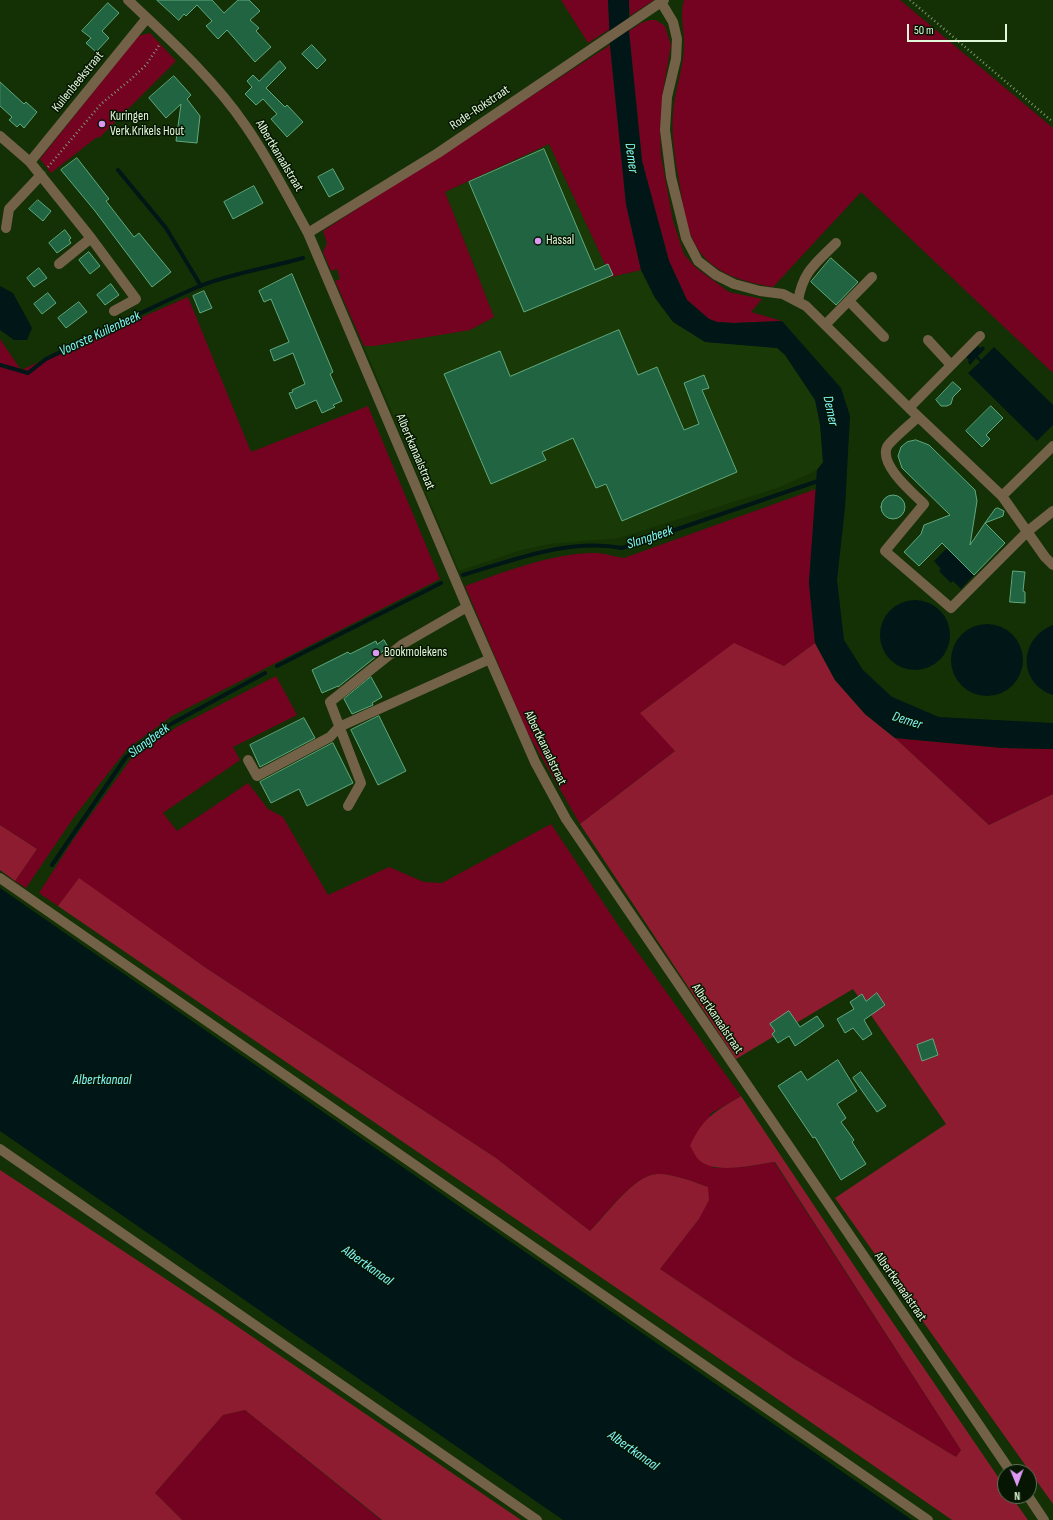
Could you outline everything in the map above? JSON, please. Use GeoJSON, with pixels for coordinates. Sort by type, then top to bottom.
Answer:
{"type":"FeatureCollection","features":[{"type":"Feature","properties":{"kind":"street","name":"Albertkanaalstraat"},"geometry":{"type":"LineString","coordinates":[[128,0],[208,80],[245,124],[277,176],[308,233],[467,607],[535,762],[566,819],[1006,1464]]}},
{"type":"Feature","properties":{"kind":"street","name":"Rode-Rokstraat"},"geometry":{"type":"LineString","coordinates":[[308,233],[438,153],[662,1]]}},
{"type":"Feature","properties":{"kind":"street"},"geometry":{"type":"LineString","coordinates":[[662,1],[673,22],[677,39],[676,59],[667,97],[665,130],[671,177],[686,238],[698,261],[716,276],[734,284],[760,291],[783,294],[806,306],[918,417],[1002,496],[1045,557],[1053,565]]}},
{"type":"Feature","properties":{"kind":"street","name":"Kuilenbeekstraat"},"geometry":{"type":"LineString","coordinates":[[30,162],[147,18]]}},
{"type":"Feature","properties":{"kind":"street"},"geometry":{"type":"LineString","coordinates":[[0,136],[30,162],[41,175],[91,238],[136,299],[114,312]]}},
{"type":"Feature","properties":{"kind":"street"},"geometry":{"type":"LineString","coordinates":[[6,228],[9,209],[41,175]]}},
{"type":"Feature","properties":{"kind":"street"},"geometry":{"type":"LineString","coordinates":[[59,264],[91,238]]}},
{"type":"Feature","properties":{"kind":"street"},"geometry":{"type":"LineString","coordinates":[[798,301],[801,284],[809,270],[836,243]]}},
{"type":"Feature","properties":{"kind":"street"},"geometry":{"type":"LineString","coordinates":[[825,325],[872,277]]}},
{"type":"Feature","properties":{"kind":"street"},"geometry":{"type":"LineString","coordinates":[[849,301],[884,337]]}},
{"type":"Feature","properties":{"kind":"street"},"geometry":{"type":"LineString","coordinates":[[909,408],[980,336]]}},
{"type":"Feature","properties":{"kind":"street"},"geometry":{"type":"LineString","coordinates":[[928,340],[952,365]]}},
{"type":"Feature","properties":{"kind":"street"},"geometry":{"type":"LineString","coordinates":[[918,417],[888,447],[886,458],[892,471],[924,504],[885,551],[951,608],[1028,532],[1053,511]]}},
{"type":"Feature","properties":{"kind":"street"},"geometry":{"type":"LineString","coordinates":[[1002,496],[1053,446]]}},
{"type":"Feature","properties":{"kind":"street"},"geometry":{"type":"LineString","coordinates":[[348,806],[361,784],[330,702],[403,644],[467,607]]}},
{"type":"Feature","properties":{"kind":"street"},"geometry":{"type":"LineString","coordinates":[[248,760],[257,776],[330,738],[339,727],[490,659]]}},
{"type":"Feature","properties":{"kind":"street"},"geometry":{"type":"LineString","coordinates":[[0,878],[928,1520]]}},
{"type":"Feature","properties":{"kind":"street"},"geometry":{"type":"LineString","coordinates":[[0,1149],[537,1520]]}},
{"type":"Feature","properties":{"kind":"street"},"geometry":{"type":"LineString","coordinates":[[1033,1504],[1044,1520]]}},
{"type":"Feature","properties":{"kind":"path"},"geometry":{"type":"LineString","coordinates":[[910,0],[1053,122]]}},
{"type":"Feature","properties":{"kind":"path"},"geometry":{"type":"LineString","coordinates":[[41,175],[101,104],[146,65],[165,36]]}},
{"type":"Feature","properties":{"kind":"shaded area"},"geometry":{"type":"Polygon","coordinates":[[[561,0],[608,0],[610,29],[588,43],[561,0]]]}},
{"type":"Feature","properties":{"kind":"shaded area"},"geometry":{"type":"Polygon","coordinates":[[[629,0],[654,0],[630,16],[629,0]]]}},
{"type":"Feature","properties":{"kind":"shaded area"},"geometry":{"type":"Polygon","coordinates":[[[684,0],[900,0],[1053,128],[1053,373],[861,192],[773,287],[749,282],[727,274],[716,268],[707,260],[699,251],[693,240],[686,221],[673,142],[674,106],[684,48],[682,12],[684,0]]]}},
{"type":"Feature","properties":{"kind":"shaded area"},"geometry":{"type":"Polygon","coordinates":[[[656,20],[665,26],[671,45],[663,91],[660,129],[661,156],[673,221],[684,254],[695,267],[729,292],[762,299],[751,312],[782,321],[734,323],[717,322],[709,319],[687,300],[669,261],[642,161],[629,31],[641,23],[656,20]]]}},
{"type":"Feature","properties":{"kind":"shaded area"},"geometry":{"type":"Polygon","coordinates":[[[150,33],[176,61],[99,138],[97,137],[51,173],[40,159],[138,36],[150,33]]]}},
{"type":"Feature","properties":{"kind":"shaded area"},"geometry":{"type":"Polygon","coordinates":[[[610,45],[626,204],[641,270],[611,277],[549,144],[445,192],[494,317],[470,330],[374,346],[364,346],[335,281],[340,279],[337,269],[331,271],[323,252],[327,243],[323,231],[610,45]]]}},
{"type":"Feature","properties":{"kind":"shaded area"},"geometry":{"type":"Polygon","coordinates":[[[549,144],[611,277],[641,270],[655,298],[705,342],[777,348],[785,355],[815,400],[820,424],[823,463],[817,470],[780,487],[619,538],[549,544],[521,550],[459,571],[364,346],[374,346],[470,330],[494,317],[445,192],[549,144]]]}},
{"type":"Feature","properties":{"kind":"shaded area"},"geometry":{"type":"Polygon","coordinates":[[[188,297],[251,452],[368,406],[440,579],[172,716],[127,749],[74,817],[26,888],[15,881],[37,849],[0,825],[0,339],[21,370],[188,297]]]}},
{"type":"Feature","properties":{"kind":"shaded area"},"geometry":{"type":"Polygon","coordinates":[[[816,489],[809,583],[815,643],[784,666],[734,644],[641,712],[676,750],[580,824],[527,732],[465,586],[530,564],[564,556],[596,553],[624,558],[816,489]]]}},
{"type":"Feature","properties":{"kind":"shaded area"},"geometry":{"type":"Polygon","coordinates":[[[734,643],[784,666],[815,643],[835,680],[865,714],[895,738],[989,825],[1053,794],[1053,1504],[1037,1482],[1037,1464],[1025,1464],[835,1198],[946,1124],[853,989],[736,1059],[580,824],[675,751],[640,713],[734,643]]]}},
{"type":"Feature","properties":{"kind":"shaded area"},"geometry":{"type":"Polygon","coordinates":[[[276,676],[297,715],[233,747],[240,760],[163,813],[177,831],[248,783],[268,809],[283,817],[328,895],[389,867],[424,882],[442,883],[551,824],[618,925],[741,1096],[710,1114],[713,1168],[744,1167],[774,1162],[961,1450],[956,1457],[793,1358],[660,1269],[699,1219],[708,1187],[683,1178],[669,1175],[657,1174],[648,1176],[639,1181],[620,1197],[590,1231],[496,1158],[206,968],[79,879],[58,906],[39,893],[75,837],[133,756],[177,727],[276,676]]]}},
{"type":"Feature","properties":{"kind":"shaded area"},"geometry":{"type":"Polygon","coordinates":[[[895,738],[1003,748],[1053,749],[1053,794],[989,825],[895,738]]]}},
{"type":"Feature","properties":{"kind":"shaded area"},"geometry":{"type":"Polygon","coordinates":[[[0,825],[37,849],[15,881],[0,870],[0,825]]]}},
{"type":"Feature","properties":{"kind":"shaded area"},"geometry":{"type":"Polygon","coordinates":[[[79,878],[206,968],[496,1158],[590,1231],[630,1188],[648,1176],[657,1174],[669,1175],[683,1178],[708,1187],[709,1200],[699,1219],[660,1269],[793,1358],[956,1457],[961,1450],[775,1162],[735,1168],[714,1167],[705,1164],[698,1159],[690,1146],[700,1128],[711,1116],[741,1096],[861,1276],[997,1475],[997,1504],[1017,1504],[1028,1520],[952,1520],[662,1319],[58,906],[79,878]]]}},
{"type":"Feature","properties":{"kind":"shaded area"},"geometry":{"type":"Polygon","coordinates":[[[0,1170],[219,1314],[521,1520],[382,1520],[245,1410],[223,1415],[155,1493],[182,1520],[0,1520],[0,1170]]]}},
{"type":"Feature","properties":{"kind":"shaded area"},"geometry":{"type":"Polygon","coordinates":[[[245,1410],[381,1520],[182,1520],[155,1493],[223,1415],[245,1410]]]}},
{"type":"Feature","properties":{"kind":"water","name":"Demer"},"geometry":{"type":"Polygon","coordinates":[[[608,0],[629,0],[629,32],[642,161],[669,261],[687,300],[709,319],[717,322],[734,323],[782,321],[841,388],[850,416],[845,508],[837,580],[844,640],[863,670],[892,697],[939,717],[1053,723],[1053,749],[1003,748],[895,738],[865,714],[835,680],[815,643],[809,583],[817,470],[823,462],[820,424],[815,400],[785,355],[777,348],[705,342],[673,322],[655,298],[641,270],[626,204],[610,45],[608,0]]]}},
{"type":"Feature","properties":{"kind":"water"},"geometry":{"type":"Polygon","coordinates":[[[0,286],[13,293],[32,328],[27,340],[14,340],[0,330],[0,286]]]}},
{"type":"Feature","properties":{"kind":"water"},"geometry":{"type":"Polygon","coordinates":[[[978,346],[980,348],[983,346],[985,349],[978,356],[981,360],[994,347],[1053,405],[1053,425],[1037,441],[968,373],[980,362],[976,358],[970,365],[968,362],[969,360],[966,357],[978,346]]]}},
{"type":"Feature","properties":{"kind":"water"},"geometry":{"type":"Polygon","coordinates":[[[947,548],[974,575],[961,589],[953,581],[951,583],[939,571],[941,569],[934,561],[947,548]]]}},
{"type":"Feature","properties":{"kind":"water"},"geometry":{"type":"Polygon","coordinates":[[[908,600],[922,600],[935,606],[944,615],[948,621],[950,635],[948,649],[940,660],[929,668],[922,670],[908,670],[901,668],[890,660],[882,649],[880,642],[880,628],[882,621],[890,610],[901,602],[908,600]]]}},
{"type":"Feature","properties":{"kind":"water"},"geometry":{"type":"Polygon","coordinates":[[[987,624],[1007,630],[1017,640],[1023,660],[1017,680],[1007,690],[987,696],[967,690],[957,680],[951,660],[957,640],[967,630],[987,624]]]}},
{"type":"Feature","properties":{"kind":"water"},"geometry":{"type":"Polygon","coordinates":[[[1053,625],[1053,695],[1041,689],[1033,681],[1028,671],[1027,660],[1029,650],[1034,640],[1042,631],[1053,625]]]}},
{"type":"Feature","properties":{"kind":"water","name":"Albertkanaal"},"geometry":{"type":"Polygon","coordinates":[[[0,888],[912,1520],[563,1520],[0,1131],[0,888]]]}},
{"type":"Feature","properties":{"kind":"building"},"geometry":{"type":"Polygon","coordinates":[[[157,0],[212,0],[224,13],[238,0],[249,0],[260,11],[250,20],[259,28],[256,31],[271,47],[255,62],[227,30],[218,39],[206,26],[212,21],[197,5],[186,16],[184,14],[179,20],[157,0]]]}},
{"type":"Feature","properties":{"kind":"building"},"geometry":{"type":"Polygon","coordinates":[[[108,3],[119,13],[102,31],[109,38],[96,52],[86,43],[91,38],[82,31],[108,3]]]}},
{"type":"Feature","properties":{"kind":"building"},"geometry":{"type":"Polygon","coordinates":[[[312,45],[326,60],[317,69],[302,54],[312,45]]]}},
{"type":"Feature","properties":{"kind":"building"},"geometry":{"type":"Polygon","coordinates":[[[280,61],[286,68],[266,88],[285,107],[287,105],[303,122],[287,137],[271,119],[277,114],[263,99],[256,105],[245,94],[252,87],[247,81],[253,75],[259,81],[280,61]]]}},
{"type":"Feature","properties":{"kind":"building"},"geometry":{"type":"Polygon","coordinates":[[[174,76],[191,95],[187,99],[200,116],[197,143],[176,141],[181,104],[166,118],[149,98],[174,76]]]}},
{"type":"Feature","properties":{"kind":"building"},"geometry":{"type":"Polygon","coordinates":[[[0,82],[24,104],[26,102],[37,112],[24,128],[20,124],[17,127],[9,120],[12,117],[0,106],[0,82]]]}},
{"type":"Feature","properties":{"kind":"building","name":"Hassal"},"geometry":{"type":"Polygon","coordinates":[[[544,149],[595,270],[608,264],[613,275],[524,312],[469,182],[544,149]]]}},
{"type":"Feature","properties":{"kind":"building"},"geometry":{"type":"Polygon","coordinates":[[[77,158],[109,199],[106,201],[134,237],[139,233],[171,272],[152,287],[95,211],[61,170],[77,158]]]}},
{"type":"Feature","properties":{"kind":"building"},"geometry":{"type":"Polygon","coordinates":[[[333,169],[344,189],[329,197],[318,177],[333,169]]]}},
{"type":"Feature","properties":{"kind":"building"},"geometry":{"type":"Polygon","coordinates":[[[254,186],[263,203],[233,219],[224,202],[254,186]]]}},
{"type":"Feature","properties":{"kind":"building"},"geometry":{"type":"Polygon","coordinates":[[[38,200],[51,211],[43,221],[29,209],[38,200]]]}},
{"type":"Feature","properties":{"kind":"building"},"geometry":{"type":"Polygon","coordinates":[[[65,230],[71,238],[69,240],[71,243],[57,253],[49,243],[65,230]]]}},
{"type":"Feature","properties":{"kind":"building"},"geometry":{"type":"Polygon","coordinates":[[[89,252],[100,266],[90,274],[79,260],[89,252]]]}},
{"type":"Feature","properties":{"kind":"building"},"geometry":{"type":"Polygon","coordinates":[[[831,258],[858,282],[836,305],[811,282],[831,258]]]}},
{"type":"Feature","properties":{"kind":"building"},"geometry":{"type":"Polygon","coordinates":[[[39,268],[47,278],[34,287],[27,278],[39,268]]]}},
{"type":"Feature","properties":{"kind":"building"},"geometry":{"type":"Polygon","coordinates":[[[292,274],[333,372],[330,374],[342,401],[333,405],[335,407],[322,413],[316,400],[296,409],[289,393],[305,384],[293,353],[274,361],[270,350],[289,342],[271,299],[264,302],[259,291],[292,274]]]}},
{"type":"Feature","properties":{"kind":"building"},"geometry":{"type":"Polygon","coordinates":[[[111,284],[119,295],[105,305],[97,295],[111,284]]]}},
{"type":"Feature","properties":{"kind":"building"},"geometry":{"type":"Polygon","coordinates":[[[204,291],[212,308],[200,313],[193,296],[204,291]]]}},
{"type":"Feature","properties":{"kind":"building"},"geometry":{"type":"Polygon","coordinates":[[[48,293],[56,303],[42,314],[34,304],[48,293]]]}},
{"type":"Feature","properties":{"kind":"building"},"geometry":{"type":"Polygon","coordinates":[[[79,302],[87,312],[66,328],[58,318],[79,302]]]}},
{"type":"Feature","properties":{"kind":"building"},"geometry":{"type":"Polygon","coordinates":[[[619,330],[638,375],[657,367],[684,430],[699,424],[684,383],[704,375],[709,388],[702,390],[737,472],[622,521],[606,484],[596,488],[573,438],[542,452],[546,460],[491,484],[444,374],[500,351],[510,376],[619,330]]]}},
{"type":"Feature","properties":{"kind":"building"},"geometry":{"type":"Polygon","coordinates":[[[953,382],[961,389],[953,397],[951,404],[941,406],[936,400],[953,382]]]}},
{"type":"Feature","properties":{"kind":"building"},"geometry":{"type":"Polygon","coordinates":[[[991,406],[1003,418],[986,435],[990,439],[982,447],[966,431],[991,406]]]}},
{"type":"Feature","properties":{"kind":"building"},"geometry":{"type":"Polygon","coordinates":[[[916,440],[929,445],[975,490],[977,501],[970,545],[985,523],[1005,543],[974,575],[942,543],[919,566],[904,552],[921,534],[924,525],[950,515],[902,468],[898,456],[901,447],[907,442],[916,440]]]}},
{"type":"Feature","properties":{"kind":"building"},"geometry":{"type":"Polygon","coordinates":[[[893,495],[902,498],[905,507],[902,516],[893,519],[884,516],[881,507],[884,498],[893,495]]]}},
{"type":"Feature","properties":{"kind":"building"},"geometry":{"type":"Polygon","coordinates":[[[998,508],[1004,511],[1003,516],[985,523],[995,509],[998,508]]]}},
{"type":"Feature","properties":{"kind":"building"},"geometry":{"type":"Polygon","coordinates":[[[1013,571],[1025,572],[1023,591],[1025,592],[1025,603],[1010,602],[1013,571]]]}},
{"type":"Feature","properties":{"kind":"building"},"geometry":{"type":"Polygon","coordinates":[[[384,640],[388,647],[338,687],[322,693],[312,670],[348,652],[350,654],[376,641],[377,644],[384,640]]]}},
{"type":"Feature","properties":{"kind":"building"},"geometry":{"type":"Polygon","coordinates":[[[371,677],[382,697],[372,703],[373,705],[352,714],[344,699],[371,677]]]}},
{"type":"Feature","properties":{"kind":"building"},"geometry":{"type":"Polygon","coordinates":[[[379,716],[406,771],[378,785],[351,730],[379,716]]]}},
{"type":"Feature","properties":{"kind":"building"},"geometry":{"type":"Polygon","coordinates":[[[304,718],[315,738],[260,767],[250,745],[304,718]]]}},
{"type":"Feature","properties":{"kind":"building"},"geometry":{"type":"Polygon","coordinates":[[[333,743],[353,783],[307,806],[299,789],[271,803],[260,782],[333,743]]]}},
{"type":"Feature","properties":{"kind":"building"},"geometry":{"type":"Polygon","coordinates":[[[877,993],[885,1005],[864,1020],[872,1034],[863,1040],[853,1028],[845,1033],[837,1019],[854,1009],[850,1002],[862,994],[866,1001],[877,993]]]}},
{"type":"Feature","properties":{"kind":"building"},"geometry":{"type":"Polygon","coordinates":[[[789,1011],[800,1027],[817,1016],[824,1026],[795,1046],[789,1036],[778,1043],[772,1034],[775,1031],[770,1024],[789,1011]]]}},
{"type":"Feature","properties":{"kind":"building"},"geometry":{"type":"Polygon","coordinates":[[[933,1039],[938,1055],[922,1061],[917,1045],[933,1039]]]}},
{"type":"Feature","properties":{"kind":"building"},"geometry":{"type":"Polygon","coordinates":[[[838,1060],[857,1091],[837,1104],[846,1118],[841,1122],[854,1140],[852,1142],[866,1164],[841,1180],[815,1137],[813,1138],[778,1086],[801,1071],[807,1080],[838,1060]]]}},
{"type":"Feature","properties":{"kind":"building"},"geometry":{"type":"Polygon","coordinates":[[[861,1072],[886,1106],[877,1112],[853,1078],[861,1072]]]}},
{"type":"Feature","properties":{"kind":"waterway","name":"Voorste Kuilenbeek"},"geometry":{"type":"LineString","coordinates":[[118,170],[166,228],[201,286]]}},
{"type":"Feature","properties":{"kind":"waterway","name":"Voorste Kuilenbeek"},"geometry":{"type":"LineString","coordinates":[[0,365],[28,373],[46,359],[142,312],[200,286],[212,281],[303,258]]}},
{"type":"Feature","properties":{"kind":"waterway","name":"Slangbeek"},"geometry":{"type":"LineString","coordinates":[[463,575],[521,557],[561,548],[582,546],[622,548],[821,480]]}},
{"type":"Feature","properties":{"kind":"waterway","name":"Slangbeek"},"geometry":{"type":"LineString","coordinates":[[277,666],[441,583]]}},
{"type":"Feature","properties":{"kind":"waterway","name":"Slangbeek"},"geometry":{"type":"LineString","coordinates":[[52,865],[126,757],[171,724],[265,673]]}},
{"type":"Feature","properties":{"kind":"place","name":"Kuringen Verk.Krikels Hout"},"geometry":{"type":"Point","coordinates":[102,124]}},
{"type":"Feature","properties":{"kind":"place","name":"Hassal"},"geometry":{"type":"Point","coordinates":[538,241]}},
{"type":"Feature","properties":{"kind":"place","name":"Bookmolekens"},"geometry":{"type":"Point","coordinates":[376,653]}}]}
